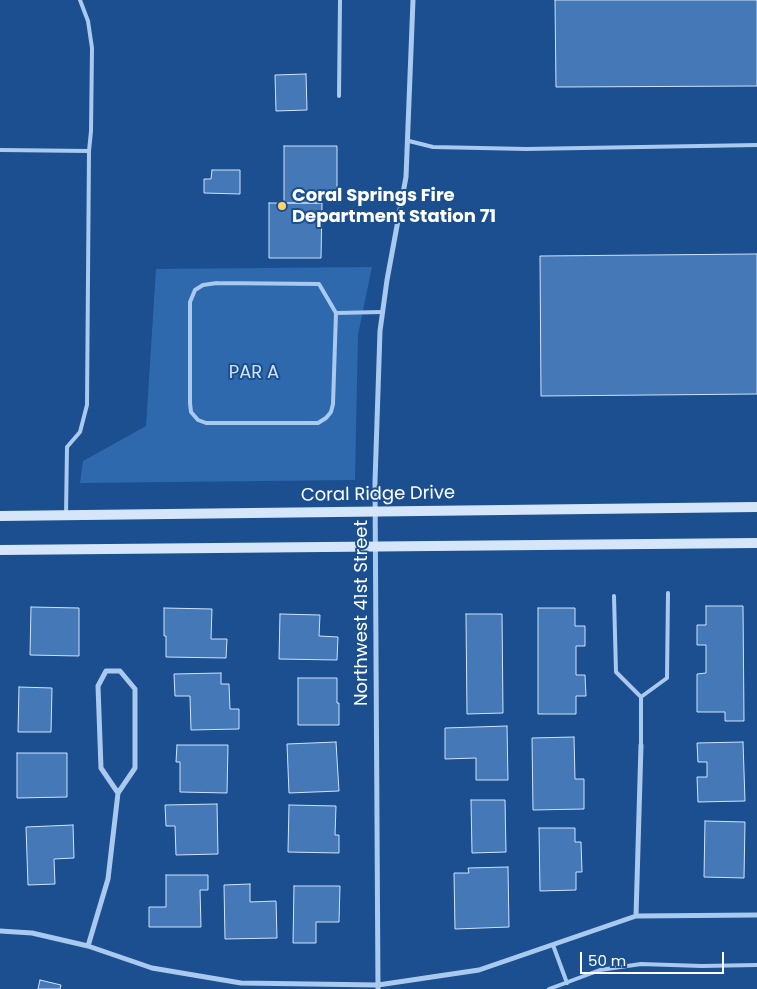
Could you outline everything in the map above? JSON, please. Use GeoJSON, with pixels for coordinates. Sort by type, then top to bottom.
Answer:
{"type":"FeatureCollection","features":[{"type":"Feature","properties":{"kind":"main road","name":"Coral Ridge Drive"},"geometry":{"type":"LineString","coordinates":[[0,516],[757,507]]}},
{"type":"Feature","properties":{"kind":"main road"},"geometry":{"type":"LineString","coordinates":[[0,550],[757,543]]}},
{"type":"Feature","properties":{"kind":"street","name":"Northwest 41st Street"},"geometry":{"type":"LineString","coordinates":[[378,987],[375,512],[380,331],[406,177],[409,141],[413,0]]}},
{"type":"Feature","properties":{"kind":"street"},"geometry":{"type":"LineString","coordinates":[[88,946],[108,879],[118,793],[135,768],[135,689],[120,671],[106,671],[98,686],[101,768],[118,793]]}},
{"type":"Feature","properties":{"kind":"street"},"geometry":{"type":"LineString","coordinates":[[636,916],[641,745]]}},
{"type":"Feature","properties":{"kind":"street"},"geometry":{"type":"LineString","coordinates":[[0,931],[32,933],[88,946],[152,968],[241,983],[378,987],[479,970],[636,916],[757,915]]}},
{"type":"Feature","properties":{"kind":"lane"},"geometry":{"type":"LineString","coordinates":[[66,515],[67,447],[80,432],[87,405],[89,151],[92,48],[88,21],[80,0]]}},
{"type":"Feature","properties":{"kind":"lane"},"geometry":{"type":"LineString","coordinates":[[339,96],[340,0]]}},
{"type":"Feature","properties":{"kind":"lane"},"geometry":{"type":"LineString","coordinates":[[409,141],[433,147],[526,149],[757,145]]}},
{"type":"Feature","properties":{"kind":"lane"},"geometry":{"type":"LineString","coordinates":[[0,150],[89,151]]}},
{"type":"Feature","properties":{"kind":"lane"},"geometry":{"type":"LineString","coordinates":[[217,283],[319,284],[336,313],[332,404],[331,412],[326,418],[318,423],[206,423],[198,420],[191,412],[190,302],[195,290],[203,285],[217,283]]}},
{"type":"Feature","properties":{"kind":"lane"},"geometry":{"type":"LineString","coordinates":[[336,313],[382,312]]}},
{"type":"Feature","properties":{"kind":"lane"},"geometry":{"type":"LineString","coordinates":[[641,697],[668,678],[668,593]]}},
{"type":"Feature","properties":{"kind":"lane"},"geometry":{"type":"LineString","coordinates":[[614,596],[616,672],[641,697],[641,745]]}},
{"type":"Feature","properties":{"kind":"lane"},"geometry":{"type":"LineString","coordinates":[[552,945],[567,983]]}},
{"type":"Feature","properties":{"kind":"lane"},"geometry":{"type":"LineString","coordinates":[[549,989],[600,970],[641,964],[757,965]]}},
{"type":"Feature","properties":{"kind":"green space","name":"PAR A"},"geometry":{"type":"Polygon","coordinates":[[[372,267],[358,335],[355,480],[80,483],[83,461],[146,426],[156,269],[372,267]]]}},
{"type":"Feature","properties":{"kind":"building"},"geometry":{"type":"Polygon","coordinates":[[[555,0],[757,0],[757,86],[556,87],[555,0]]]}},
{"type":"Feature","properties":{"kind":"building"},"geometry":{"type":"Polygon","coordinates":[[[306,74],[307,110],[276,111],[275,75],[306,74]]]}},
{"type":"Feature","properties":{"kind":"building"},"geometry":{"type":"Polygon","coordinates":[[[284,146],[337,146],[337,197],[319,197],[319,203],[284,203],[284,146]]]}},
{"type":"Feature","properties":{"kind":"building"},"geometry":{"type":"Polygon","coordinates":[[[212,170],[240,170],[240,194],[204,193],[204,179],[211,179],[212,170]]]}},
{"type":"Feature","properties":{"kind":"building"},"geometry":{"type":"Polygon","coordinates":[[[269,203],[322,203],[321,258],[269,258],[269,203]]]}},
{"type":"Feature","properties":{"kind":"building"},"geometry":{"type":"Polygon","coordinates":[[[757,254],[757,394],[541,396],[540,256],[757,254]]]}},
{"type":"Feature","properties":{"kind":"building"},"geometry":{"type":"Polygon","coordinates":[[[706,606],[743,606],[744,721],[725,721],[725,712],[697,712],[697,674],[706,673],[706,645],[697,645],[697,625],[706,625],[706,606]]]}},
{"type":"Feature","properties":{"kind":"building"},"geometry":{"type":"Polygon","coordinates":[[[31,607],[79,608],[79,656],[30,655],[31,607]]]}},
{"type":"Feature","properties":{"kind":"building"},"geometry":{"type":"Polygon","coordinates":[[[164,608],[212,609],[211,639],[227,639],[226,658],[166,657],[164,608]]]}},
{"type":"Feature","properties":{"kind":"building"},"geometry":{"type":"Polygon","coordinates":[[[538,608],[575,608],[575,626],[585,626],[585,646],[576,646],[576,675],[585,675],[586,696],[576,696],[576,714],[538,714],[538,608]]]}},
{"type":"Feature","properties":{"kind":"building"},"geometry":{"type":"Polygon","coordinates":[[[280,614],[320,615],[319,636],[338,637],[337,660],[279,659],[280,614]]]}},
{"type":"Feature","properties":{"kind":"building"},"geometry":{"type":"Polygon","coordinates":[[[466,614],[502,614],[503,713],[467,714],[466,614]]]}},
{"type":"Feature","properties":{"kind":"building"},"geometry":{"type":"Polygon","coordinates":[[[221,673],[221,684],[229,684],[230,709],[239,709],[239,729],[191,730],[190,696],[175,696],[174,674],[221,673]]]}},
{"type":"Feature","properties":{"kind":"building"},"geometry":{"type":"Polygon","coordinates":[[[298,678],[337,678],[339,725],[298,725],[298,678]]]}},
{"type":"Feature","properties":{"kind":"building"},"geometry":{"type":"Polygon","coordinates":[[[19,687],[52,688],[51,732],[18,732],[19,687]]]}},
{"type":"Feature","properties":{"kind":"building"},"geometry":{"type":"Polygon","coordinates":[[[507,726],[508,780],[476,780],[476,758],[445,759],[445,728],[507,726]]]}},
{"type":"Feature","properties":{"kind":"building"},"geometry":{"type":"Polygon","coordinates":[[[574,737],[575,779],[584,779],[584,809],[533,810],[532,738],[574,737]]]}},
{"type":"Feature","properties":{"kind":"building"},"geometry":{"type":"Polygon","coordinates":[[[336,742],[339,791],[289,793],[287,744],[336,742]]]}},
{"type":"Feature","properties":{"kind":"building"},"geometry":{"type":"Polygon","coordinates":[[[743,742],[745,801],[698,802],[697,777],[707,777],[707,762],[698,762],[697,743],[743,742]]]}},
{"type":"Feature","properties":{"kind":"building"},"geometry":{"type":"Polygon","coordinates":[[[177,745],[228,745],[227,793],[180,792],[180,762],[176,762],[177,745]]]}},
{"type":"Feature","properties":{"kind":"building"},"geometry":{"type":"Polygon","coordinates":[[[17,753],[67,753],[67,797],[17,798],[17,753]]]}},
{"type":"Feature","properties":{"kind":"building"},"geometry":{"type":"Polygon","coordinates":[[[471,800],[505,800],[506,852],[472,853],[471,800]]]}},
{"type":"Feature","properties":{"kind":"building"},"geometry":{"type":"Polygon","coordinates":[[[217,804],[218,854],[176,855],[175,826],[166,826],[165,805],[217,804]]]}},
{"type":"Feature","properties":{"kind":"building"},"geometry":{"type":"Polygon","coordinates":[[[289,805],[336,806],[335,835],[339,835],[339,853],[288,852],[289,805]]]}},
{"type":"Feature","properties":{"kind":"building"},"geometry":{"type":"Polygon","coordinates":[[[705,821],[745,822],[744,878],[704,877],[705,821]]]}},
{"type":"Feature","properties":{"kind":"building"},"geometry":{"type":"Polygon","coordinates":[[[73,825],[74,858],[54,859],[55,884],[28,885],[26,827],[73,825]]]}},
{"type":"Feature","properties":{"kind":"building"},"geometry":{"type":"Polygon","coordinates":[[[539,828],[575,828],[575,842],[581,842],[582,872],[576,872],[576,890],[540,891],[539,828]]]}},
{"type":"Feature","properties":{"kind":"building"},"geometry":{"type":"Polygon","coordinates":[[[508,867],[509,927],[455,929],[454,873],[469,873],[468,868],[508,867]]]}},
{"type":"Feature","properties":{"kind":"building"},"geometry":{"type":"Polygon","coordinates":[[[166,875],[208,875],[208,890],[200,890],[201,927],[149,927],[149,907],[166,907],[166,875]]]}},
{"type":"Feature","properties":{"kind":"building"},"geometry":{"type":"Polygon","coordinates":[[[250,884],[250,902],[276,901],[277,938],[225,939],[224,885],[250,884]]]}},
{"type":"Feature","properties":{"kind":"building"},"geometry":{"type":"Polygon","coordinates":[[[294,886],[340,886],[339,922],[316,922],[316,943],[293,943],[294,886]]]}},
{"type":"Feature","properties":{"kind":"building"},"geometry":{"type":"Polygon","coordinates":[[[40,980],[61,985],[60,989],[38,989],[40,980]]]}},
{"type":"Feature","properties":{"kind":"place","name":"Coral Springs Fire Department Station 71"},"geometry":{"type":"Point","coordinates":[282,206]}}]}
